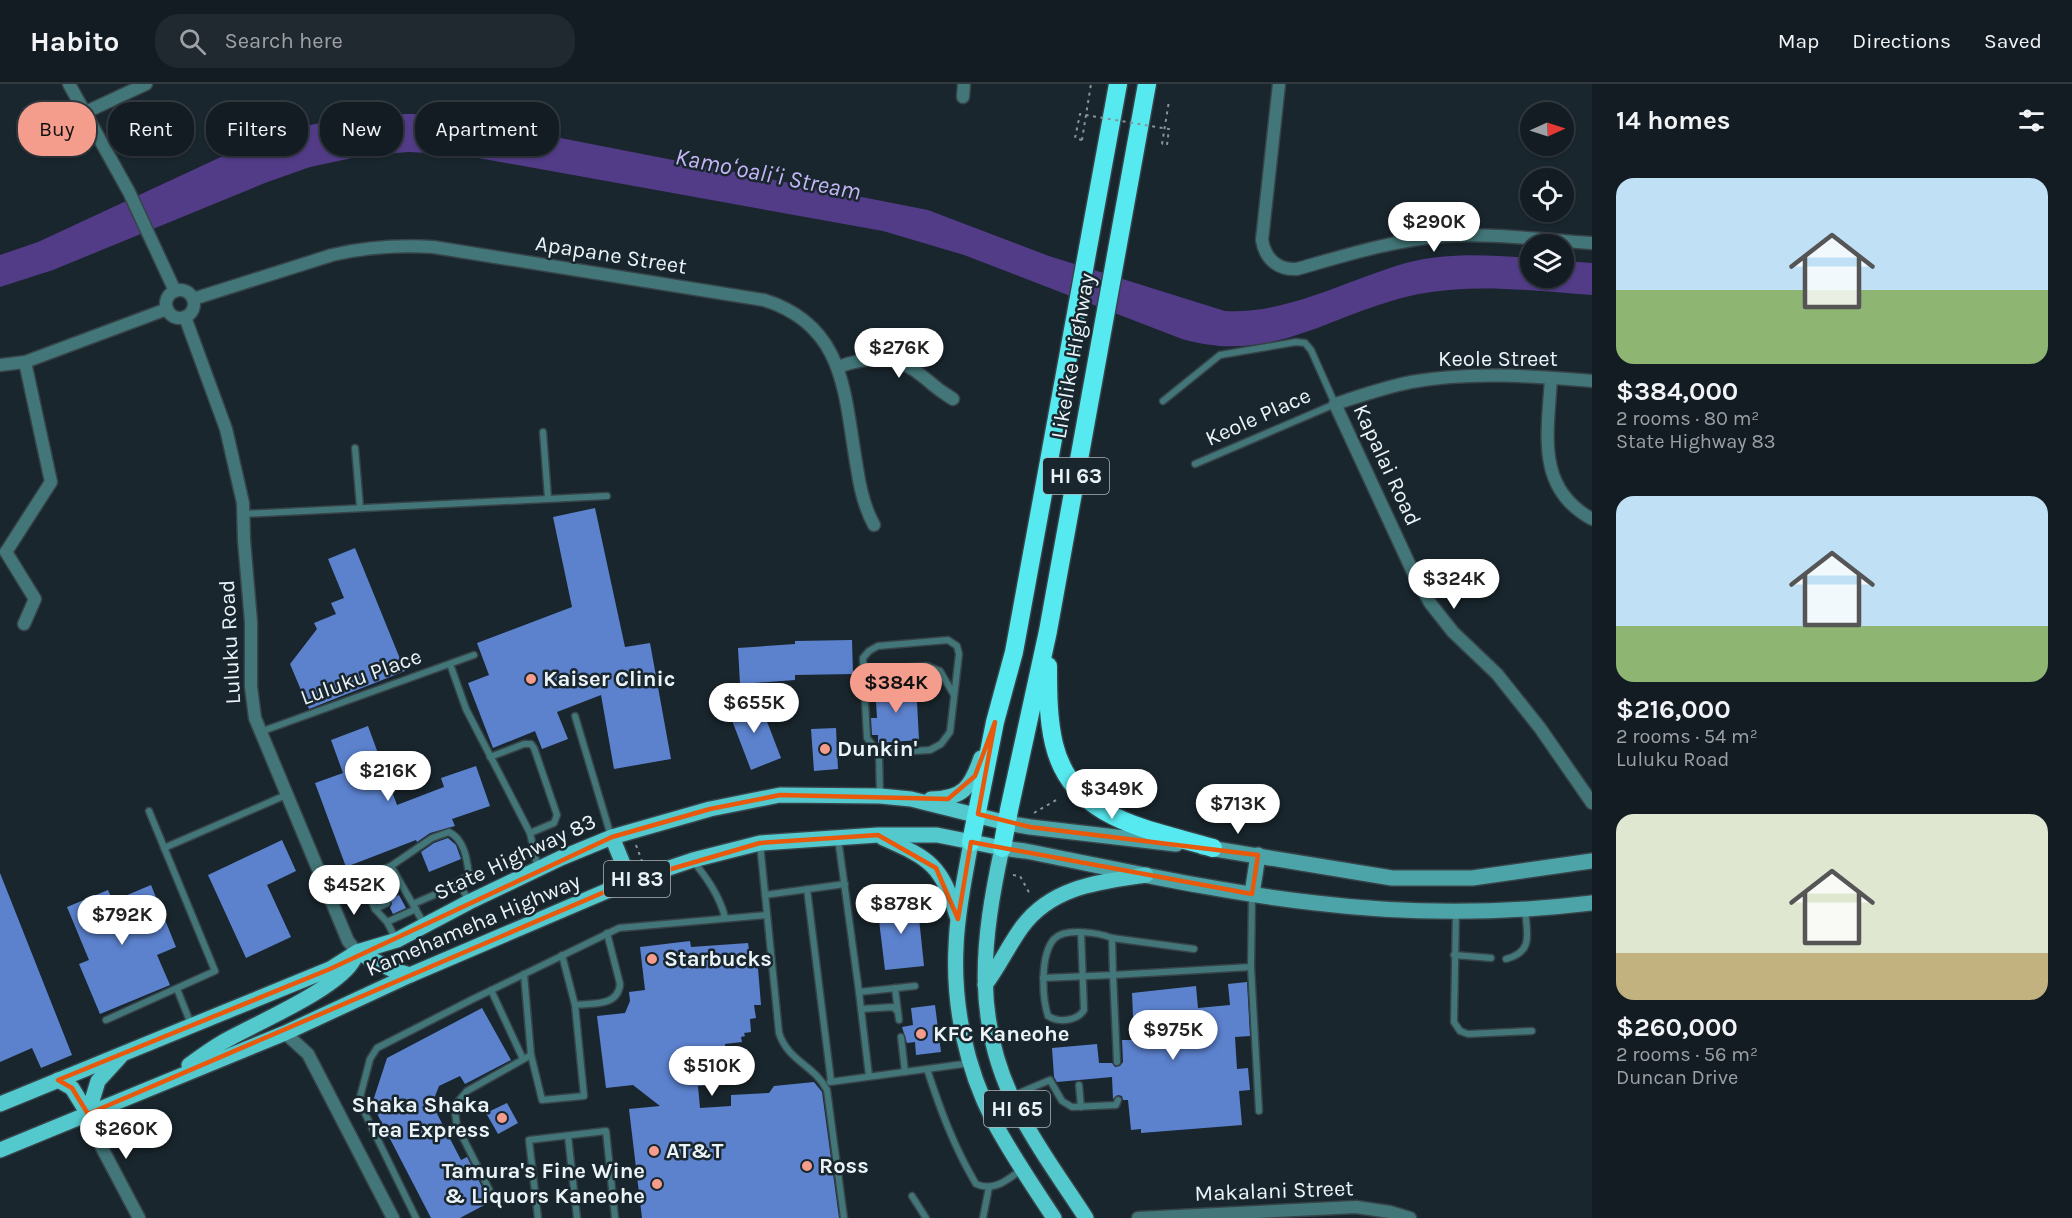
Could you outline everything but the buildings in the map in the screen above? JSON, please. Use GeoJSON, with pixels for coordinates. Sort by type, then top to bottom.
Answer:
{"type":"FeatureCollection","features":[{"type":"Feature","properties":{"kind":"highway","name":"Likelike Highway"},"geometry":{"type":"LineString","coordinates":[[971,842],[995,722],[1014,652],[1118,84]]}},
{"type":"Feature","properties":{"kind":"highway","name":"Likelike Highway"},"geometry":{"type":"LineString","coordinates":[[1002,848],[1047,638],[1147,84]]}},
{"type":"Feature","properties":{"kind":"highway"},"geometry":{"type":"LineString","coordinates":[[1047,638],[1052,732],[1058,758],[1076,789],[1098,809],[1120,821],[1213,848]]}},
{"type":"Feature","properties":{"kind":"main road","name":"HI 83"},"geometry":{"type":"LineString","coordinates":[[910,799],[948,799],[966,788],[975,776],[995,722]]}},
{"type":"Feature","properties":{"kind":"main road","name":"State Highway 83"},"geometry":{"type":"LineString","coordinates":[[0,1104],[330,969],[357,952],[397,940],[424,924],[538,869],[612,837],[710,808],[780,795],[880,796],[910,799],[1007,823]]}},
{"type":"Feature","properties":{"kind":"main road"},"geometry":{"type":"LineString","coordinates":[[1007,823],[1213,848],[1392,878],[1473,878],[1592,861]]}},
{"type":"Feature","properties":{"kind":"main road"},"geometry":{"type":"LineString","coordinates":[[878,835],[921,855],[936,867],[948,888],[958,919]]}},
{"type":"Feature","properties":{"kind":"main road","name":"Kamehameha Highway"},"geometry":{"type":"LineString","coordinates":[[0,1150],[285,1033],[410,975],[630,881],[693,860],[760,843],[878,835],[937,835],[1252,894],[1393,910],[1525,910],[1592,903]]}},
{"type":"Feature","properties":{"kind":"main road"},"geometry":{"type":"LineString","coordinates":[[612,837],[630,881]]}},
{"type":"Feature","properties":{"kind":"main road","name":"HI 65"},"geometry":{"type":"LineString","coordinates":[[971,842],[958,919],[956,946],[957,998],[961,1023],[970,1063],[992,1119],[1054,1218]]}},
{"type":"Feature","properties":{"kind":"main road","name":"HI 65"},"geometry":{"type":"LineString","coordinates":[[1002,848],[987,924],[985,948],[985,986],[993,1044],[1011,1096],[1028,1129],[1086,1218]]}},
{"type":"Feature","properties":{"kind":"main road"},"geometry":{"type":"LineString","coordinates":[[1252,894],[1258,855]]}},
{"type":"Feature","properties":{"kind":"main road"},"geometry":{"type":"LineString","coordinates":[[985,986],[1023,925],[1045,904],[1072,889],[1087,884],[1146,874]]}},
{"type":"Feature","properties":{"kind":"main road"},"geometry":{"type":"LineString","coordinates":[[161,1083],[222,1043],[322,988],[350,966],[357,952],[393,970],[410,975]]}},
{"type":"Feature","properties":{"kind":"main road"},"geometry":{"type":"LineString","coordinates":[[88,1113],[98,1081],[124,1053]]}},
{"type":"Feature","properties":{"kind":"main road"},"geometry":{"type":"LineString","coordinates":[[58,1080],[72,1088],[88,1113]]}},
{"type":"Feature","properties":{"kind":"street"},"geometry":{"type":"LineString","coordinates":[[69,84],[80,102]]}},
{"type":"Feature","properties":{"kind":"street"},"geometry":{"type":"LineString","coordinates":[[96,107],[147,84]]}},
{"type":"Feature","properties":{"kind":"street"},"geometry":{"type":"LineString","coordinates":[[1279,84],[1262,240],[1266,255],[1276,265],[1290,270],[1297,269],[1372,248],[1470,235],[1592,243]]}},
{"type":"Feature","properties":{"kind":"street"},"geometry":{"type":"LineString","coordinates":[[96,131],[129,192],[175,291]]}},
{"type":"Feature","properties":{"kind":"street","name":"Apapane Street"},"geometry":{"type":"LineString","coordinates":[[193,299],[332,255],[352,250],[392,246],[433,247],[764,300],[790,310],[812,326],[829,347],[838,367],[863,500],[874,525]]}},
{"type":"Feature","properties":{"kind":"street"},"geometry":{"type":"LineString","coordinates":[[175,291],[184,291],[193,299],[194,308],[185,317],[177,317],[167,309],[168,297],[175,291]]}},
{"type":"Feature","properties":{"kind":"street"},"geometry":{"type":"LineString","coordinates":[[0,365],[25,362],[167,309]]}},
{"type":"Feature","properties":{"kind":"street","name":"Luluku Road"},"geometry":{"type":"LineString","coordinates":[[185,317],[226,429],[239,482],[251,622],[252,704],[260,732],[286,795],[348,941],[357,952]]}},
{"type":"Feature","properties":{"kind":"street"},"geometry":{"type":"LineString","coordinates":[[838,367],[871,358],[890,360],[909,367],[953,399]]}},
{"type":"Feature","properties":{"kind":"street"},"geometry":{"type":"LineString","coordinates":[[24,624],[35,599],[3,552],[51,482],[25,362]]}},
{"type":"Feature","properties":{"kind":"street","name":"Keole Street"},"geometry":{"type":"LineString","coordinates":[[1335,404],[1387,388],[1433,379],[1479,375],[1592,381]]}},
{"type":"Feature","properties":{"kind":"street"},"geometry":{"type":"LineString","coordinates":[[1551,378],[1547,445],[1551,470],[1559,488],[1570,503],[1579,512],[1592,519]]}},
{"type":"Feature","properties":{"kind":"street","name":"Kapalai Road"},"geometry":{"type":"LineString","coordinates":[[1335,404],[1416,579],[1431,603],[1453,632],[1497,674],[1540,728],[1592,804]]}},
{"type":"Feature","properties":{"kind":"street"},"geometry":{"type":"LineString","coordinates":[[285,1033],[308,1054],[393,1218]]}},
{"type":"Feature","properties":{"kind":"street"},"geometry":{"type":"LineString","coordinates":[[88,1113],[102,1148],[139,1218]]}},
{"type":"Feature","properties":{"kind":"street","name":"Makalani Street"},"geometry":{"type":"LineString","coordinates":[[1138,1218],[1310,1214],[1356,1207],[1390,1212],[1410,1218]]}},
{"type":"Feature","properties":{"kind":"lane"},"geometry":{"type":"LineString","coordinates":[[1163,401],[1220,355],[1296,342],[1305,343],[1311,350],[1335,404]]}},
{"type":"Feature","properties":{"kind":"lane","name":"Keole Place"},"geometry":{"type":"LineString","coordinates":[[1195,464],[1335,404]]}},
{"type":"Feature","properties":{"kind":"lane"},"geometry":{"type":"LineString","coordinates":[[543,432],[548,498]]}},
{"type":"Feature","properties":{"kind":"lane"},"geometry":{"type":"LineString","coordinates":[[355,448],[360,507]]}},
{"type":"Feature","properties":{"kind":"lane"},"geometry":{"type":"LineString","coordinates":[[243,514],[607,496]]}},
{"type":"Feature","properties":{"kind":"lane"},"geometry":{"type":"LineString","coordinates":[[879,753],[930,750],[941,744],[950,732],[959,654],[957,646],[948,640],[878,646],[863,658],[867,738],[879,753],[880,796]]}},
{"type":"Feature","properties":{"kind":"lane","name":"Luluku Place"},"geometry":{"type":"LineString","coordinates":[[260,732],[474,655]]}},
{"type":"Feature","properties":{"kind":"lane"},"geometry":{"type":"LineString","coordinates":[[450,664],[466,709],[530,833],[538,869]]}},
{"type":"Feature","properties":{"kind":"lane"},"geometry":{"type":"LineString","coordinates":[[864,683],[882,669],[927,666],[940,671],[954,695]]}},
{"type":"Feature","properties":{"kind":"lane"},"geometry":{"type":"LineString","coordinates":[[575,716],[612,837]]}},
{"type":"Feature","properties":{"kind":"lane"},"geometry":{"type":"LineString","coordinates":[[490,757],[524,744],[531,744],[534,748],[557,814],[555,823],[530,833]]}},
{"type":"Feature","properties":{"kind":"lane"},"geometry":{"type":"LineString","coordinates":[[164,849],[286,795]]}},
{"type":"Feature","properties":{"kind":"lane"},"geometry":{"type":"LineString","coordinates":[[106,1020],[214,971],[148,811]]}},
{"type":"Feature","properties":{"kind":"lane"},"geometry":{"type":"LineString","coordinates":[[328,894],[391,866],[432,838],[449,832],[456,835],[466,855],[469,876],[387,922]]}},
{"type":"Feature","properties":{"kind":"lane"},"geometry":{"type":"LineString","coordinates":[[838,837],[869,1076]]}},
{"type":"Feature","properties":{"kind":"lane"},"geometry":{"type":"LineString","coordinates":[[760,843],[781,1040],[790,1054],[813,1071],[823,1083],[829,1097],[844,1218]]}},
{"type":"Feature","properties":{"kind":"lane"},"geometry":{"type":"LineString","coordinates":[[693,860],[713,886],[725,917],[719,919]]}},
{"type":"Feature","properties":{"kind":"lane"},"geometry":{"type":"LineString","coordinates":[[391,866],[403,895],[414,906],[424,924]]}},
{"type":"Feature","properties":{"kind":"lane"},"geometry":{"type":"LineString","coordinates":[[362,879],[375,909],[387,922],[397,940]]}},
{"type":"Feature","properties":{"kind":"lane"},"geometry":{"type":"LineString","coordinates":[[459,882],[470,902]]}},
{"type":"Feature","properties":{"kind":"lane"},"geometry":{"type":"LineString","coordinates":[[765,895],[845,884]]}},
{"type":"Feature","properties":{"kind":"lane"},"geometry":{"type":"LineString","coordinates":[[807,889],[831,1082]]}},
{"type":"Feature","properties":{"kind":"lane"},"geometry":{"type":"LineString","coordinates":[[1252,894],[1251,968],[1259,1110]]}},
{"type":"Feature","properties":{"kind":"lane"},"geometry":{"type":"LineString","coordinates":[[375,909],[387,903]]}},
{"type":"Feature","properties":{"kind":"lane"},"geometry":{"type":"LineString","coordinates":[[1456,910],[1454,1022],[1460,1031],[1468,1034],[1532,1031]]}},
{"type":"Feature","properties":{"kind":"lane"},"geometry":{"type":"LineString","coordinates":[[1506,958],[1518,956],[1526,944],[1525,910]]}},
{"type":"Feature","properties":{"kind":"lane"},"geometry":{"type":"LineString","coordinates":[[416,1218],[360,1105],[359,1094],[374,1051],[491,990],[625,926],[767,915]]}},
{"type":"Feature","properties":{"kind":"lane"},"geometry":{"type":"LineString","coordinates":[[574,1005],[608,1002],[619,992],[620,984],[607,933]]}},
{"type":"Feature","properties":{"kind":"lane"},"geometry":{"type":"LineString","coordinates":[[1081,933],[1084,1010],[1081,1016],[1076,1018],[1054,1020],[1047,1016],[1043,978],[1046,954],[1055,938],[1067,933],[1081,933],[1100,933],[1112,938],[1194,949]]}},
{"type":"Feature","properties":{"kind":"lane"},"geometry":{"type":"LineString","coordinates":[[1112,938],[1117,1062]]}},
{"type":"Feature","properties":{"kind":"lane"},"geometry":{"type":"LineString","coordinates":[[524,974],[531,1055],[542,1100],[584,1096],[574,1005],[562,955]]}},
{"type":"Feature","properties":{"kind":"lane"},"geometry":{"type":"LineString","coordinates":[[1454,955],[1491,958]]}},
{"type":"Feature","properties":{"kind":"lane"},"geometry":{"type":"LineString","coordinates":[[1043,978],[1251,968]]}},
{"type":"Feature","properties":{"kind":"lane"},"geometry":{"type":"LineString","coordinates":[[859,992],[915,986]]}},
{"type":"Feature","properties":{"kind":"lane"},"geometry":{"type":"LineString","coordinates":[[895,988],[899,1020]]}},
{"type":"Feature","properties":{"kind":"lane"},"geometry":{"type":"LineString","coordinates":[[177,989],[192,1024]]}},
{"type":"Feature","properties":{"kind":"lane"},"geometry":{"type":"LineString","coordinates":[[491,990],[523,1059]]}},
{"type":"Feature","properties":{"kind":"lane"},"geometry":{"type":"LineString","coordinates":[[861,1009],[889,1006],[898,1012]]}},
{"type":"Feature","properties":{"kind":"lane"},"geometry":{"type":"LineString","coordinates":[[901,1037],[905,1072]]}},
{"type":"Feature","properties":{"kind":"lane"},"geometry":{"type":"LineString","coordinates":[[531,1055],[466,1091],[456,1104],[455,1119],[492,1195],[498,1199],[535,1196]]}},
{"type":"Feature","properties":{"kind":"lane"},"geometry":{"type":"LineString","coordinates":[[823,1083],[970,1063]]}},
{"type":"Feature","properties":{"kind":"lane"},"geometry":{"type":"LineString","coordinates":[[927,1069],[947,1126],[976,1184],[989,1188],[1000,1185],[1022,1169]]}},
{"type":"Feature","properties":{"kind":"lane"},"geometry":{"type":"LineString","coordinates":[[1011,1096],[1050,1080],[1066,1105],[1072,1107],[1116,1105],[1118,1100]]}},
{"type":"Feature","properties":{"kind":"lane"},"geometry":{"type":"LineString","coordinates":[[1079,1085],[1081,1107]]}},
{"type":"Feature","properties":{"kind":"lane"},"geometry":{"type":"LineString","coordinates":[[538,1218],[529,1140],[606,1131],[615,1218]]}},
{"type":"Feature","properties":{"kind":"lane"},"geometry":{"type":"LineString","coordinates":[[568,1136],[577,1218]]}},
{"type":"Feature","properties":{"kind":"lane"},"geometry":{"type":"LineString","coordinates":[[983,1218],[989,1188]]}},
{"type":"Feature","properties":{"kind":"lane"},"geometry":{"type":"LineString","coordinates":[[912,1196],[926,1218]]}},
{"type":"Feature","properties":{"kind":"path"},"geometry":{"type":"LineString","coordinates":[[1091,84],[1082,140],[1075,138],[1080,114],[1169,129],[1167,145],[1162,144],[1169,101]]}},
{"type":"Feature","properties":{"kind":"path"},"geometry":{"type":"LineString","coordinates":[[1032,814],[1059,799]]}},
{"type":"Feature","properties":{"kind":"path"},"geometry":{"type":"LineString","coordinates":[[636,845],[645,869]]}},
{"type":"Feature","properties":{"kind":"path"},"geometry":{"type":"LineString","coordinates":[[1021,871],[1020,876],[1034,901]]}},
{"type":"Feature","properties":{"kind":"path"},"geometry":{"type":"LineString","coordinates":[[1013,875],[1020,876]]}},
{"type":"Feature","properties":{"kind":"highlighted area"},"geometry":{"type":"Polygon","coordinates":[[[995,722],[978,814],[1030,827],[1258,855],[1252,894],[971,842],[958,919],[936,868],[878,835],[760,843],[630,881],[88,1114],[72,1088],[58,1080],[330,969],[612,837],[710,809],[780,795],[948,799],[975,776],[995,722]]]}},
{"type":"Feature","properties":{"kind":"shaded area"},"geometry":{"type":"Polygon","coordinates":[[[403,114],[415,114],[415,152],[403,152],[403,114]]]}},
{"type":"Feature","properties":{"kind":"shaded area"},"geometry":{"type":"Polygon","coordinates":[[[320,123],[320,156],[366,156],[310,167],[265,183],[53,270],[0,287],[0,255],[38,242],[223,156],[308,156],[308,126],[320,123]]]}},
{"type":"Feature","properties":{"kind":"shaded area"},"geometry":{"type":"Polygon","coordinates":[[[559,138],[928,210],[1049,256],[1225,311],[1249,310],[1295,302],[1406,263],[1452,256],[1520,257],[1520,288],[1574,288],[1574,262],[1592,263],[1592,295],[1484,288],[1441,291],[1388,302],[1275,341],[1246,346],[1215,346],[1182,339],[964,255],[883,231],[468,156],[559,156],[559,138]]]}},
{"type":"Feature","properties":{"kind":"place","name":"Kaiser Clinic"},"geometry":{"type":"Point","coordinates":[531,679]}},
{"type":"Feature","properties":{"kind":"place","name":"Dunkin'"},"geometry":{"type":"Point","coordinates":[825,749]}},
{"type":"Feature","properties":{"kind":"place","name":"Starbucks"},"geometry":{"type":"Point","coordinates":[652,959]}},
{"type":"Feature","properties":{"kind":"place","name":"KFC Kaneohe"},"geometry":{"type":"Point","coordinates":[921,1034]}},
{"type":"Feature","properties":{"kind":"place","name":"Shaka Shaka Tea Express"},"geometry":{"type":"Point","coordinates":[502,1118]}},
{"type":"Feature","properties":{"kind":"place","name":"AT&T"},"geometry":{"type":"Point","coordinates":[654,1151]}},
{"type":"Feature","properties":{"kind":"place","name":"Ross"},"geometry":{"type":"Point","coordinates":[807,1166]}},
{"type":"Feature","properties":{"kind":"place","name":"Tamura's Fine Wine & Liquors Kaneohe"},"geometry":{"type":"Point","coordinates":[657,1184]}},
{"type":"Feature","properties":{"kind":"water label","name":"Kamoʻoaliʻi Stream"},"geometry":{"type":"Point","coordinates":[768,174]}}]}
